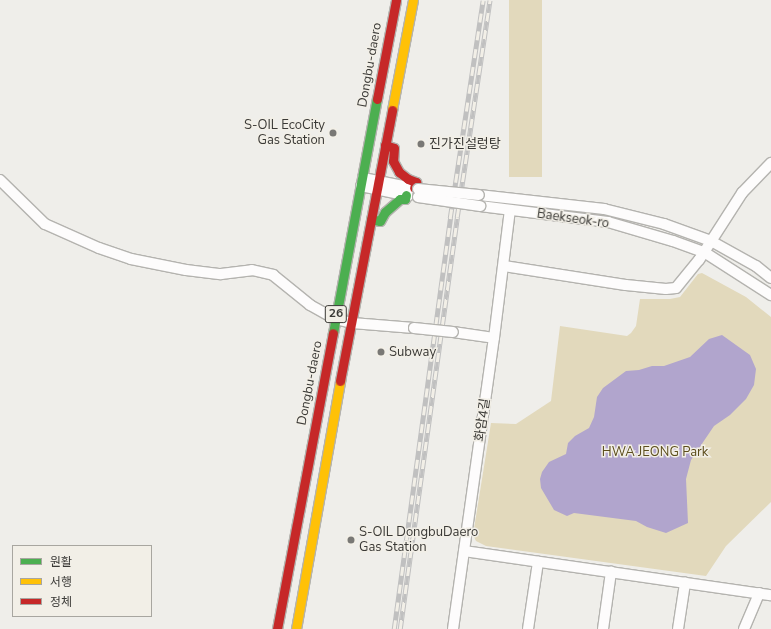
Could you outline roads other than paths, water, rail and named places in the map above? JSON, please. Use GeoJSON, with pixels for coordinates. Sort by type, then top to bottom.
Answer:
{"type":"FeatureCollection","features":[{"type":"Feature","properties":{"kind":"main road","name":"Dongbu-daero"},"geometry":{"type":"LineString","coordinates":[[277,629],[396,0]]}},
{"type":"Feature","properties":{"kind":"main road","name":"26"},"geometry":{"type":"LineString","coordinates":[[296,629],[377,186],[413,0]]}},
{"type":"Feature","properties":{"kind":"main road"},"geometry":{"type":"LineString","coordinates":[[385,145],[394,148],[393,161],[399,172],[408,179],[416,182],[417,191]]}},
{"type":"Feature","properties":{"kind":"main road"},"geometry":{"type":"LineString","coordinates":[[371,219],[380,221],[384,212],[400,199],[405,199],[406,195]]}},
{"type":"Feature","properties":{"kind":"street"},"geometry":{"type":"LineString","coordinates":[[504,266],[626,285],[666,289],[676,288],[704,252],[742,193],[771,163]]}},
{"type":"Feature","properties":{"kind":"street"},"geometry":{"type":"LineString","coordinates":[[0,180],[45,224],[57,231],[131,259],[186,270],[221,274],[252,270],[273,275],[310,305],[335,319],[352,323],[453,332],[494,338]]}},
{"type":"Feature","properties":{"kind":"street","name":"Baekseok-ro"},"geometry":{"type":"LineString","coordinates":[[362,182],[406,195],[417,191]]}},
{"type":"Feature","properties":{"kind":"street","name":"Baekseok-ro"},"geometry":{"type":"LineString","coordinates":[[377,186],[479,201],[604,209],[664,224],[711,241],[756,266],[771,278]]}},
{"type":"Feature","properties":{"kind":"street","name":"Baekseok-ro"},"geometry":{"type":"LineString","coordinates":[[479,201],[510,210],[608,222],[704,252],[771,295]]}},
{"type":"Feature","properties":{"kind":"street","name":"화암4길"},"geometry":{"type":"LineString","coordinates":[[453,629],[504,266],[510,210]]}},
{"type":"Feature","properties":{"kind":"street"},"geometry":{"type":"LineString","coordinates":[[464,551],[771,595]]}},
{"type":"Feature","properties":{"kind":"street"},"geometry":{"type":"LineString","coordinates":[[528,629],[538,562]]}},
{"type":"Feature","properties":{"kind":"street"},"geometry":{"type":"LineString","coordinates":[[603,629],[611,572]]}},
{"type":"Feature","properties":{"kind":"street"},"geometry":{"type":"LineString","coordinates":[[678,629],[685,582]]}},
{"type":"Feature","properties":{"kind":"street"},"geometry":{"type":"LineString","coordinates":[[744,629],[759,593]]}},
{"type":"Feature","properties":{"kind":"railway"},"geometry":{"type":"LineString","coordinates":[[394,629],[450,218],[483,0]]}},
{"type":"Feature","properties":{"kind":"railway"},"geometry":{"type":"LineString","coordinates":[[400,629],[457,217],[490,0]]}},
{"type":"Feature","properties":{"kind":"place","name":"S-OIL EcoCity Gas Station"},"geometry":{"type":"Point","coordinates":[333,133]}},
{"type":"Feature","properties":{"kind":"place","name":"진가진설렁탕"},"geometry":{"type":"Point","coordinates":[421,144]}},
{"type":"Feature","properties":{"kind":"place","name":"Subway"},"geometry":{"type":"Point","coordinates":[381,352]}},
{"type":"Feature","properties":{"kind":"place","name":"S-OIL DongbuDaero Gas Station"},"geometry":{"type":"Point","coordinates":[351,540]}},
{"type":"Feature","properties":{"kind":"park label","name":"HWA JEONG Park"},"geometry":{"type":"Point","coordinates":[655,452]}}]}
